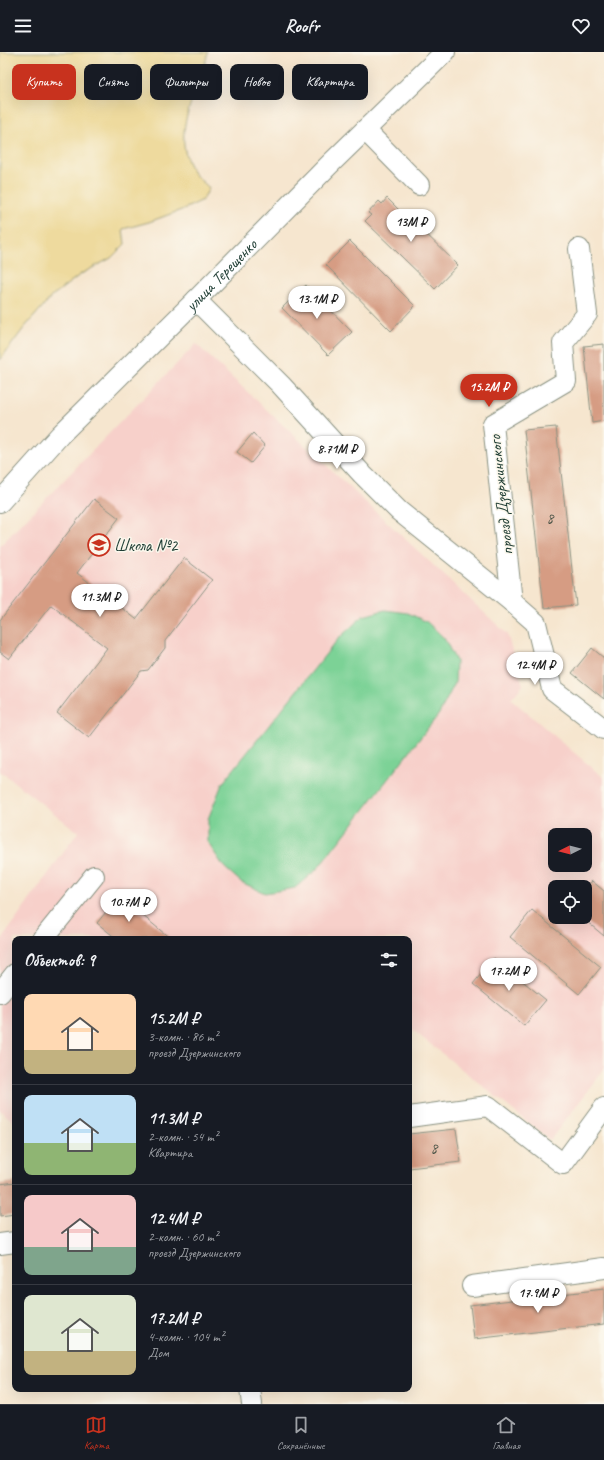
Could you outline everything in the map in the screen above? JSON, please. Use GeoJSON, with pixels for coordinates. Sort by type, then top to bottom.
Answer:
{"type":"FeatureCollection","features":[{"type":"Feature","properties":{"kind":"street","name":"улица Терещенко"},"geometry":{"type":"LineString","coordinates":[[0,502],[60,436],[365,130],[446,52]]}},
{"type":"Feature","properties":{"kind":"street"},"geometry":{"type":"LineString","coordinates":[[365,130],[419,184]]}},
{"type":"Feature","properties":{"kind":"street","name":"проезд Дзержинского"},"geometry":{"type":"LineString","coordinates":[[512,602],[493,424],[566,381],[563,343],[587,314],[579,249]]}},
{"type":"Feature","properties":{"kind":"street"},"geometry":{"type":"LineString","coordinates":[[196,300],[282,385],[363,475],[398,511],[536,623],[552,689],[604,729]]}},
{"type":"Feature","properties":{"kind":"street"},"geometry":{"type":"LineString","coordinates":[[45,936],[94,876]]}},
{"type":"Feature","properties":{"kind":"street"},"geometry":{"type":"LineString","coordinates":[[0,993],[12,978]]}},
{"type":"Feature","properties":{"kind":"street"},"geometry":{"type":"LineString","coordinates":[[412,1117],[488,1106],[563,1164],[604,1108]]}},
{"type":"Feature","properties":{"kind":"street"},"geometry":{"type":"LineString","coordinates":[[0,1244],[12,1242]]}},
{"type":"Feature","properties":{"kind":"street"},"geometry":{"type":"LineString","coordinates":[[472,1286],[604,1268]]}},
{"type":"Feature","properties":{"kind":"street"},"geometry":{"type":"LineString","coordinates":[[250,1392],[252,1404]]}},
{"type":"Feature","properties":{"kind":"shaded area"},"geometry":{"type":"Polygon","coordinates":[[[196,344],[507,634],[523,685],[511,699],[604,778],[604,1070],[550,1140],[412,1029],[412,936],[12,936],[12,1120],[0,1110],[0,942],[78,832],[0,771],[0,546],[196,344]]]}},
{"type":"Feature","properties":{"kind":"green space"},"geometry":{"type":"Polygon","coordinates":[[[385,610],[408,613],[427,622],[444,638],[456,661],[455,683],[439,714],[318,868],[295,888],[265,893],[241,882],[224,867],[208,843],[208,819],[222,784],[338,639],[363,616],[385,610]]]}},
{"type":"Feature","properties":{"kind":"sand"},"geometry":{"type":"Polygon","coordinates":[[[0,52],[208,52],[205,64],[150,64],[150,100],[192,100],[185,125],[184,140],[186,155],[192,170],[195,175],[209,188],[203,200],[149,222],[123,229],[125,244],[111,258],[81,274],[52,296],[24,328],[0,360],[0,52]]]}},
{"type":"Feature","properties":{"kind":"building"},"geometry":{"type":"Polygon","coordinates":[[[387,198],[458,265],[435,289],[365,221],[371,215],[368,213],[379,201],[382,204],[387,198]]]}},
{"type":"Feature","properties":{"kind":"building"},"geometry":{"type":"Polygon","coordinates":[[[350,241],[415,306],[391,331],[326,265],[350,241]]]}},
{"type":"Feature","properties":{"kind":"building"},"geometry":{"type":"Polygon","coordinates":[[[306,285],[352,332],[328,355],[282,308],[306,285]]]}},
{"type":"Feature","properties":{"kind":"building"},"geometry":{"type":"Polygon","coordinates":[[[604,344],[604,421],[592,423],[584,346],[604,344]]]}},
{"type":"Feature","properties":{"kind":"building"},"geometry":{"type":"Polygon","coordinates":[[[556,427],[576,605],[544,608],[524,430],[556,427]]]}},
{"type":"Feature","properties":{"kind":"building"},"geometry":{"type":"Polygon","coordinates":[[[253,433],[265,446],[251,463],[237,452],[253,433]]]}},
{"type":"Feature","properties":{"kind":"building"},"geometry":{"type":"Polygon","coordinates":[[[94,499],[119,518],[77,573],[136,619],[184,558],[212,580],[165,641],[165,648],[148,670],[141,671],[89,738],[57,713],[107,648],[51,605],[9,659],[0,652],[0,620],[94,499]]]}},
{"type":"Feature","properties":{"kind":"building"},"geometry":{"type":"Polygon","coordinates":[[[592,648],[604,658],[604,699],[572,673],[592,648]]]}},
{"type":"Feature","properties":{"kind":"building"},"geometry":{"type":"Polygon","coordinates":[[[592,881],[604,891],[604,936],[590,924],[592,924],[592,881]]]}},
{"type":"Feature","properties":{"kind":"building"},"geometry":{"type":"Polygon","coordinates":[[[119,896],[167,936],[113,936],[97,923],[119,896]]]}},
{"type":"Feature","properties":{"kind":"building"},"geometry":{"type":"Polygon","coordinates":[[[532,910],[601,967],[579,994],[510,937],[532,910]]]}},
{"type":"Feature","properties":{"kind":"building"},"geometry":{"type":"Polygon","coordinates":[[[494,958],[546,1000],[524,1026],[473,984],[494,958]]]}},
{"type":"Feature","properties":{"kind":"building"},"geometry":{"type":"Polygon","coordinates":[[[456,1129],[461,1162],[412,1168],[412,1134],[456,1129]]]}},
{"type":"Feature","properties":{"kind":"building"},"geometry":{"type":"Polygon","coordinates":[[[12,1182],[12,1214],[0,1216],[0,1184],[12,1182]]]}},
{"type":"Feature","properties":{"kind":"building"},"geometry":{"type":"Polygon","coordinates":[[[604,1289],[604,1324],[474,1339],[470,1305],[604,1289]]]}},
{"type":"Feature","properties":{"kind":"place","name":"Школа №2"},"geometry":{"type":"Point","coordinates":[99,545]}}]}
